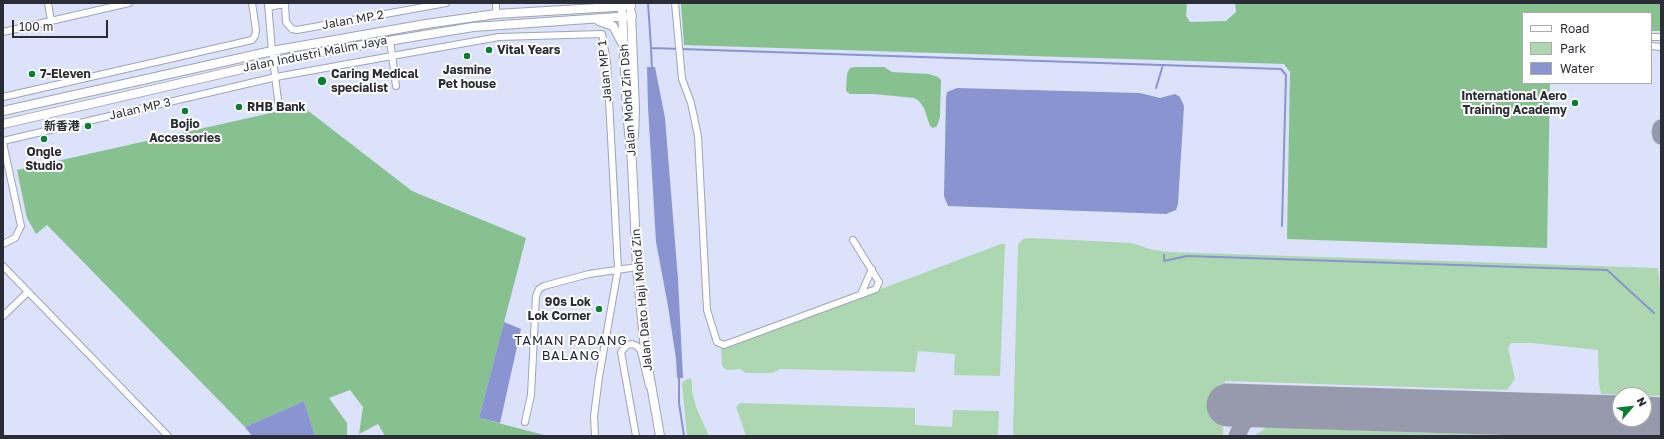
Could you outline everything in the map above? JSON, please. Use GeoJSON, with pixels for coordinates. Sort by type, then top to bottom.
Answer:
{"type":"FeatureCollection","features":[{"type":"Feature","properties":{"kind":"main road"},"geometry":{"type":"LineString","coordinates":[[588,9],[609,3]]}},
{"type":"Feature","properties":{"kind":"main road","name":"Jalan Industri Malim Jaya"},"geometry":{"type":"LineString","coordinates":[[3,111],[272,51],[496,14],[588,9],[631,4]]}},
{"type":"Feature","properties":{"kind":"main road","name":"Jalan Mohd Zin Dsh"},"geometry":{"type":"LineString","coordinates":[[631,4],[635,110],[632,163]]}},
{"type":"Feature","properties":{"kind":"main road","name":"Jalan Mohd Zin Dsh"},"geometry":{"type":"LineString","coordinates":[[622,5],[626,111],[632,163]]}},
{"type":"Feature","properties":{"kind":"main road","name":"Jalan Industri Malim Jaya"},"geometry":{"type":"LineString","coordinates":[[3,124],[274,60],[390,40],[473,27],[594,20],[632,16]]}},
{"type":"Feature","properties":{"kind":"main road"},"geometry":{"type":"LineString","coordinates":[[594,20],[613,26],[624,50]]}},
{"type":"Feature","properties":{"kind":"main road","name":"Jalan Dato Haji Mohd Zin"},"geometry":{"type":"LineString","coordinates":[[632,163],[637,267],[645,350],[660,436]]}},
{"type":"Feature","properties":{"kind":"street"},"geometry":{"type":"LineString","coordinates":[[48,3],[51,21]]}},
{"type":"Feature","properties":{"kind":"street"},"geometry":{"type":"LineString","coordinates":[[3,32],[129,3]]}},
{"type":"Feature","properties":{"kind":"street"},"geometry":{"type":"LineString","coordinates":[[3,97],[252,40],[256,30],[252,3]]}},
{"type":"Feature","properties":{"kind":"street","name":"Jalan MP 2"},"geometry":{"type":"LineString","coordinates":[[285,4],[286,22],[292,29],[297,30],[446,3]]}},
{"type":"Feature","properties":{"kind":"street"},"geometry":{"type":"LineString","coordinates":[[496,3],[496,14]]}},
{"type":"Feature","properties":{"kind":"street"},"geometry":{"type":"LineString","coordinates":[[675,3],[679,53],[684,87],[691,102],[698,136],[707,310],[717,342],[724,346],[876,289],[879,286],[872,269],[853,240]]}},
{"type":"Feature","properties":{"kind":"street"},"geometry":{"type":"LineString","coordinates":[[279,108],[268,5],[285,4]]}},
{"type":"Feature","properties":{"kind":"street","name":"Jalan MP 1"},"geometry":{"type":"LineString","coordinates":[[276,77],[499,37],[603,35],[607,62],[618,269]]}},
{"type":"Feature","properties":{"kind":"street"},"geometry":{"type":"LineString","coordinates":[[390,40],[396,86]]}},
{"type":"Feature","properties":{"kind":"street","name":"Jalan MP 3"},"geometry":{"type":"LineString","coordinates":[[3,142],[276,77]]}},
{"type":"Feature","properties":{"kind":"street"},"geometry":{"type":"LineString","coordinates":[[3,142],[20,219],[19,232],[15,238],[3,244]]}},
{"type":"Feature","properties":{"kind":"street"},"geometry":{"type":"LineString","coordinates":[[3,266],[168,436]]}},
{"type":"Feature","properties":{"kind":"street"},"geometry":{"type":"LineString","coordinates":[[525,422],[531,395],[537,292],[544,286],[589,274],[637,267]]}},
{"type":"Feature","properties":{"kind":"street"},"geometry":{"type":"LineString","coordinates":[[595,436],[594,416],[599,377],[618,269]]}},
{"type":"Feature","properties":{"kind":"street"},"geometry":{"type":"LineString","coordinates":[[861,294],[872,269]]}},
{"type":"Feature","properties":{"kind":"street"},"geometry":{"type":"LineString","coordinates":[[3,316],[28,292]]}},
{"type":"Feature","properties":{"kind":"street"},"geometry":{"type":"LineString","coordinates":[[636,436],[621,352],[627,345],[632,344],[638,346],[641,351],[646,380],[652,393]]}},
{"type":"Feature","properties":{"kind":"green space"},"geometry":{"type":"Polygon","coordinates":[[[681,3],[1187,3],[1186,16],[1190,22],[1226,21],[1236,12],[1235,3],[1661,3],[1661,31],[1652,31],[1652,12],[1522,12],[1522,84],[1550,84],[1547,248],[1287,239],[1290,72],[1284,64],[684,45],[681,3]]]}},
{"type":"Feature","properties":{"kind":"green space"},"geometry":{"type":"Polygon","coordinates":[[[884,67],[892,72],[929,74],[938,77],[941,80],[940,117],[937,126],[933,128],[930,126],[924,108],[919,101],[914,98],[874,94],[850,94],[846,91],[847,74],[850,68],[884,67]]]}},
{"type":"Feature","properties":{"kind":"green space"},"geometry":{"type":"Polygon","coordinates":[[[302,106],[412,191],[526,238],[479,418],[548,436],[385,436],[378,424],[359,434],[363,407],[350,390],[329,398],[347,423],[347,436],[315,436],[304,401],[245,427],[47,225],[36,234],[27,218],[17,170],[302,106]]]}},
{"type":"Feature","properties":{"kind":"green space"},"geometry":{"type":"Polygon","coordinates":[[[1032,238],[1131,243],[1154,250],[1167,252],[1658,268],[1661,295],[1661,396],[1652,396],[1652,387],[1612,387],[1612,394],[1601,394],[1599,383],[1598,350],[1532,343],[1511,343],[1508,348],[1515,379],[1507,390],[1225,381],[1223,436],[1013,436],[1018,245],[1023,239],[1032,238]]]}},
{"type":"Feature","properties":{"kind":"green space"},"geometry":{"type":"Polygon","coordinates":[[[1001,244],[1005,244],[1000,376],[954,375],[955,354],[918,351],[915,372],[780,369],[773,373],[746,373],[740,369],[727,370],[722,366],[721,349],[1001,244]]]}},
{"type":"Feature","properties":{"kind":"green space"},"geometry":{"type":"Polygon","coordinates":[[[687,379],[691,379],[692,392],[696,407],[709,436],[687,436],[682,383],[687,379]]]}},
{"type":"Feature","properties":{"kind":"green space"},"geometry":{"type":"Polygon","coordinates":[[[740,403],[915,408],[915,425],[952,427],[953,410],[999,411],[998,436],[746,436],[736,407],[740,403]]]}},
{"type":"Feature","properties":{"kind":"green space"},"geometry":{"type":"Polygon","coordinates":[[[1267,427],[1529,436],[1254,436],[1267,427]]]}},
{"type":"Feature","properties":{"kind":"water"},"geometry":{"type":"Polygon","coordinates":[[[647,67],[655,67],[665,118],[678,279],[683,378],[677,378],[676,359],[668,306],[656,242],[647,67]]]}},
{"type":"Feature","properties":{"kind":"water"},"geometry":{"type":"Polygon","coordinates":[[[957,88],[1140,93],[1160,98],[1175,94],[1180,97],[1184,106],[1178,204],[1176,210],[1166,214],[948,206],[944,196],[946,98],[947,92],[957,88]]]}},
{"type":"Feature","properties":{"kind":"water"},"geometry":{"type":"Polygon","coordinates":[[[504,322],[521,329],[500,423],[479,418],[504,322]]]}},
{"type":"Feature","properties":{"kind":"water"},"geometry":{"type":"Polygon","coordinates":[[[304,401],[315,436],[252,436],[245,427],[304,401]]]}},
{"type":"Feature","properties":{"kind":"waterway"},"geometry":{"type":"LineString","coordinates":[[648,3],[651,48],[1281,69],[1286,75],[1282,226]]}},
{"type":"Feature","properties":{"kind":"waterway"},"geometry":{"type":"LineString","coordinates":[[651,48],[652,69]]}},
{"type":"Feature","properties":{"kind":"waterway"},"geometry":{"type":"LineString","coordinates":[[1156,88],[1163,65]]}},
{"type":"Feature","properties":{"kind":"waterway"},"geometry":{"type":"LineString","coordinates":[[1164,255],[1164,261],[1187,256],[1607,270],[1654,313]]}},
{"type":"Feature","properties":{"kind":"waterway"},"geometry":{"type":"LineString","coordinates":[[679,376],[679,403],[684,436]]}},
{"type":"Feature","properties":{"kind":"taxiway"},"geometry":{"type":"LineString","coordinates":[[1661,128],[1661,136]]}},
{"type":"Feature","properties":{"kind":"taxiway"},"geometry":{"type":"LineString","coordinates":[[1237,436],[1243,423],[1253,415],[1265,409],[1290,407]]}},
{"type":"Feature","properties":{"kind":"runway"},"geometry":{"type":"LineString","coordinates":[[1228,405],[1612,417]]}},
{"type":"Feature","properties":{"kind":"runway"},"geometry":{"type":"LineString","coordinates":[[1652,418],[1661,419]]}},
{"type":"Feature","properties":{"kind":"place","name":"Vital Years"},"geometry":{"type":"Point","coordinates":[489,50]}},
{"type":"Feature","properties":{"kind":"place","name":"Jasmine Pet house"},"geometry":{"type":"Point","coordinates":[467,56]}},
{"type":"Feature","properties":{"kind":"place","name":"7-Eleven"},"geometry":{"type":"Point","coordinates":[32,74]}},
{"type":"Feature","properties":{"kind":"place","name":"Caring Medical specialist"},"geometry":{"type":"Point","coordinates":[322,81]}},
{"type":"Feature","properties":{"kind":"place","name":"International Aero Training Academy"},"geometry":{"type":"Point","coordinates":[1575,103]}},
{"type":"Feature","properties":{"kind":"place","name":"RHB Bank"},"geometry":{"type":"Point","coordinates":[239,107]}},
{"type":"Feature","properties":{"kind":"place","name":"Bojio Accessories"},"geometry":{"type":"Point","coordinates":[185,111]}},
{"type":"Feature","properties":{"kind":"place","name":"新香港"},"geometry":{"type":"Point","coordinates":[88,126]}},
{"type":"Feature","properties":{"kind":"place","name":"Ongle Studio"},"geometry":{"type":"Point","coordinates":[44,139]}},
{"type":"Feature","properties":{"kind":"place","name":"90s Lok Lok Corner"},"geometry":{"type":"Point","coordinates":[599,309]}},
{"type":"Feature","properties":{"kind":"district","name":"TAMAN PADANG BALANG"},"geometry":{"type":"Point","coordinates":[571,348]}}]}
